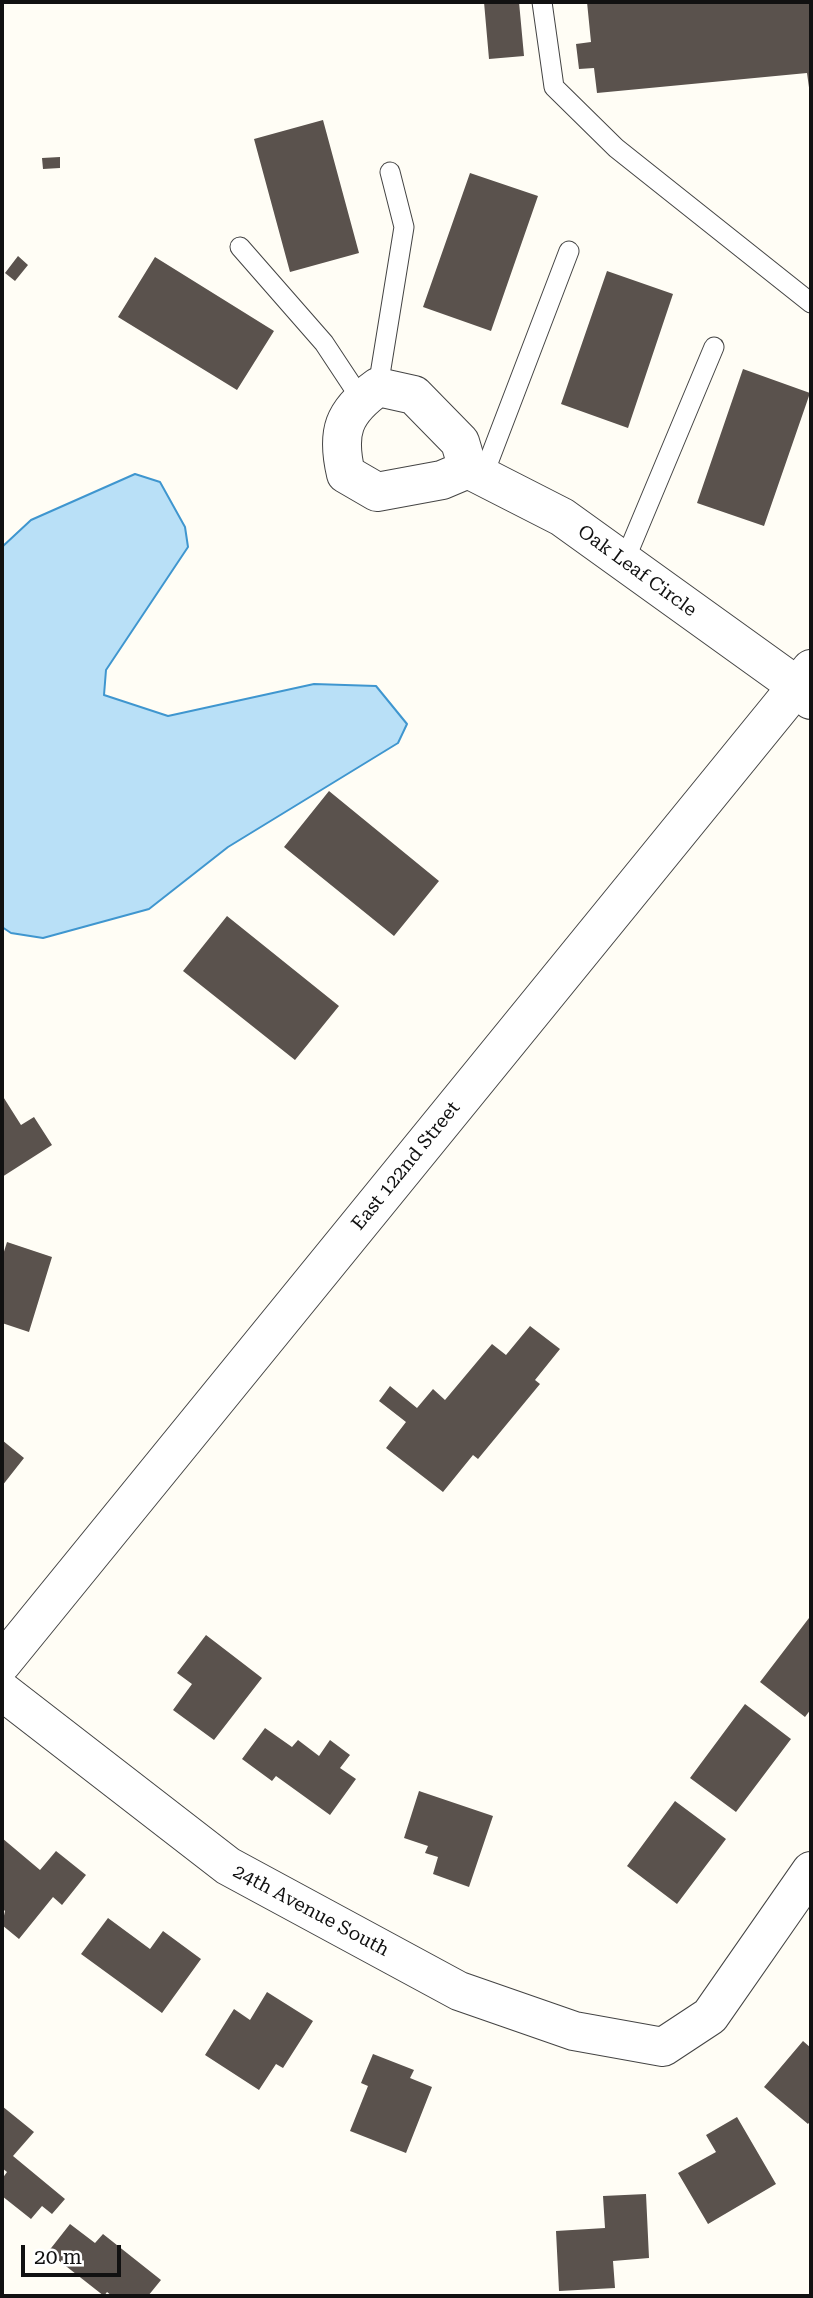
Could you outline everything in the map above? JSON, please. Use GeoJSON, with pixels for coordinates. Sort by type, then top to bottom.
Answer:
{"type":"FeatureCollection","features":[{"type":"Feature","properties":{"kind":"street"},"geometry":{"type":"LineString","coordinates":[[369,393],[414,395],[460,442],[476,473],[377,492],[346,474],[340,450],[344,424],[369,393]]}},
{"type":"Feature","properties":{"kind":"street","name":"Oak Leaf Circle"},"geometry":{"type":"LineString","coordinates":[[476,473],[562,517],[807,685]]}},
{"type":"Feature","properties":{"kind":"street","name":"East 122nd Street"},"geometry":{"type":"LineString","coordinates":[[2,1663],[807,685]]}},
{"type":"Feature","properties":{"kind":"street","name":"24th Avenue South"},"geometry":{"type":"LineString","coordinates":[[2,1691],[228,1866],[459,1991],[574,2031],[663,2047],[710,2016],[811,1871]]}},
{"type":"Feature","properties":{"kind":"lane"},"geometry":{"type":"LineString","coordinates":[[541,2],[554,87],[616,148],[811,303]]}},
{"type":"Feature","properties":{"kind":"lane"},"geometry":{"type":"LineString","coordinates":[[369,393],[404,227],[390,172]]}},
{"type":"Feature","properties":{"kind":"lane"},"geometry":{"type":"LineString","coordinates":[[240,247],[369,393]]}},
{"type":"Feature","properties":{"kind":"lane"},"geometry":{"type":"LineString","coordinates":[[476,473],[569,251]]}},
{"type":"Feature","properties":{"kind":"lane"},"geometry":{"type":"LineString","coordinates":[[624,562],[714,347]]}},
{"type":"Feature","properties":{"kind":"water"},"geometry":{"type":"Polygon","coordinates":[[[135,474],[160,482],[185,527],[188,547],[106,670],[104,695],[168,716],[314,684],[376,686],[407,724],[398,743],[228,847],[149,909],[43,938],[11,933],[2,927],[2,547],[31,520],[135,474]]]}},
{"type":"Feature","properties":{"kind":"building"},"geometry":{"type":"Polygon","coordinates":[[[484,2],[519,2],[524,56],[489,59],[484,2]]]}},
{"type":"Feature","properties":{"kind":"building"},"geometry":{"type":"Polygon","coordinates":[[[587,2],[811,2],[811,102],[807,73],[597,93],[594,68],[579,69],[576,44],[591,42],[587,2]]]}},
{"type":"Feature","properties":{"kind":"building"},"geometry":{"type":"Polygon","coordinates":[[[323,120],[359,253],[290,272],[254,139],[323,120]]]}},
{"type":"Feature","properties":{"kind":"building"},"geometry":{"type":"Polygon","coordinates":[[[60,157],[60,168],[43,169],[42,158],[60,157]]]}},
{"type":"Feature","properties":{"kind":"building"},"geometry":{"type":"Polygon","coordinates":[[[470,173],[538,196],[491,331],[423,307],[470,173]]]}},
{"type":"Feature","properties":{"kind":"building"},"geometry":{"type":"Polygon","coordinates":[[[18,256],[28,265],[15,281],[5,273],[18,256]]]}},
{"type":"Feature","properties":{"kind":"building"},"geometry":{"type":"Polygon","coordinates":[[[155,257],[274,331],[237,390],[118,317],[155,257]]]}},
{"type":"Feature","properties":{"kind":"building"},"geometry":{"type":"Polygon","coordinates":[[[607,271],[673,294],[628,428],[561,404],[607,271]]]}},
{"type":"Feature","properties":{"kind":"building"},"geometry":{"type":"Polygon","coordinates":[[[743,369],[810,393],[764,526],[697,503],[743,369]]]}},
{"type":"Feature","properties":{"kind":"building"},"geometry":{"type":"Polygon","coordinates":[[[329,791],[439,881],[394,936],[284,847],[329,791]]]}},
{"type":"Feature","properties":{"kind":"building"},"geometry":{"type":"Polygon","coordinates":[[[227,916],[339,1006],[295,1060],[183,971],[227,916]]]}},
{"type":"Feature","properties":{"kind":"building"},"geometry":{"type":"Polygon","coordinates":[[[2,1095],[21,1125],[34,1117],[52,1145],[2,1177],[2,1095]]]}},
{"type":"Feature","properties":{"kind":"building"},"geometry":{"type":"Polygon","coordinates":[[[7,1242],[52,1257],[29,1332],[2,1323],[2,1258],[7,1242]]]}},
{"type":"Feature","properties":{"kind":"building"},"geometry":{"type":"Polygon","coordinates":[[[530,1326],[560,1349],[535,1380],[540,1384],[478,1459],[473,1455],[443,1492],[386,1448],[406,1422],[379,1401],[390,1386],[417,1408],[433,1389],[445,1400],[492,1344],[506,1355],[530,1326]]]}},
{"type":"Feature","properties":{"kind":"building"},"geometry":{"type":"Polygon","coordinates":[[[2,1440],[24,1458],[2,1486],[2,1440]]]}},
{"type":"Feature","properties":{"kind":"building"},"geometry":{"type":"Polygon","coordinates":[[[809,1618],[811,1709],[805,1717],[760,1682],[809,1618]]]}},
{"type":"Feature","properties":{"kind":"building"},"geometry":{"type":"Polygon","coordinates":[[[206,1635],[262,1678],[214,1740],[173,1710],[192,1684],[177,1673],[206,1635]]]}},
{"type":"Feature","properties":{"kind":"building"},"geometry":{"type":"Polygon","coordinates":[[[745,1704],[791,1739],[736,1812],[690,1778],[745,1704]]]}},
{"type":"Feature","properties":{"kind":"building"},"geometry":{"type":"Polygon","coordinates":[[[265,1728],[292,1747],[298,1740],[319,1756],[330,1740],[350,1755],[340,1768],[356,1779],[330,1815],[276,1776],[272,1781],[242,1759],[265,1728]]]}},
{"type":"Feature","properties":{"kind":"building"},"geometry":{"type":"Polygon","coordinates":[[[419,1791],[493,1816],[469,1887],[433,1874],[438,1857],[425,1853],[428,1846],[404,1838],[419,1791]]]}},
{"type":"Feature","properties":{"kind":"building"},"geometry":{"type":"Polygon","coordinates":[[[675,1801],[726,1839],[677,1904],[627,1866],[675,1801]]]}},
{"type":"Feature","properties":{"kind":"building"},"geometry":{"type":"Polygon","coordinates":[[[2,1838],[40,1870],[56,1851],[86,1875],[62,1905],[53,1897],[19,1939],[2,1925],[5,1911],[2,1908],[2,1838]]]}},
{"type":"Feature","properties":{"kind":"building"},"geometry":{"type":"Polygon","coordinates":[[[108,1918],[150,1949],[163,1931],[201,1959],[162,2013],[81,1954],[108,1918]]]}},
{"type":"Feature","properties":{"kind":"building"},"geometry":{"type":"Polygon","coordinates":[[[267,1992],[313,2021],[283,2068],[276,2064],[259,2090],[205,2055],[234,2009],[250,2020],[267,1992]]]}},
{"type":"Feature","properties":{"kind":"building"},"geometry":{"type":"Polygon","coordinates":[[[803,2041],[811,2048],[811,2120],[808,2124],[764,2087],[803,2041]]]}},
{"type":"Feature","properties":{"kind":"building"},"geometry":{"type":"Polygon","coordinates":[[[373,2054],[414,2070],[410,2078],[432,2087],[406,2153],[350,2131],[368,2086],[361,2083],[373,2054]]]}},
{"type":"Feature","properties":{"kind":"building"},"geometry":{"type":"Polygon","coordinates":[[[2,2106],[34,2132],[13,2156],[65,2199],[52,2214],[42,2206],[31,2219],[2,2196],[2,2179],[7,2172],[2,2168],[2,2106]]]}},
{"type":"Feature","properties":{"kind":"building"},"geometry":{"type":"Polygon","coordinates":[[[737,2117],[776,2184],[708,2224],[678,2173],[716,2152],[706,2135],[737,2117]]]}},
{"type":"Feature","properties":{"kind":"building"},"geometry":{"type":"Polygon","coordinates":[[[646,2194],[649,2258],[613,2261],[615,2288],[559,2291],[556,2231],[605,2228],[603,2196],[646,2194]]]}},
{"type":"Feature","properties":{"kind":"building"},"geometry":{"type":"Polygon","coordinates":[[[70,2224],[95,2243],[103,2234],[161,2280],[148,2296],[112,2296],[107,2292],[104,2296],[48,2252],[70,2224]]]}}]}
